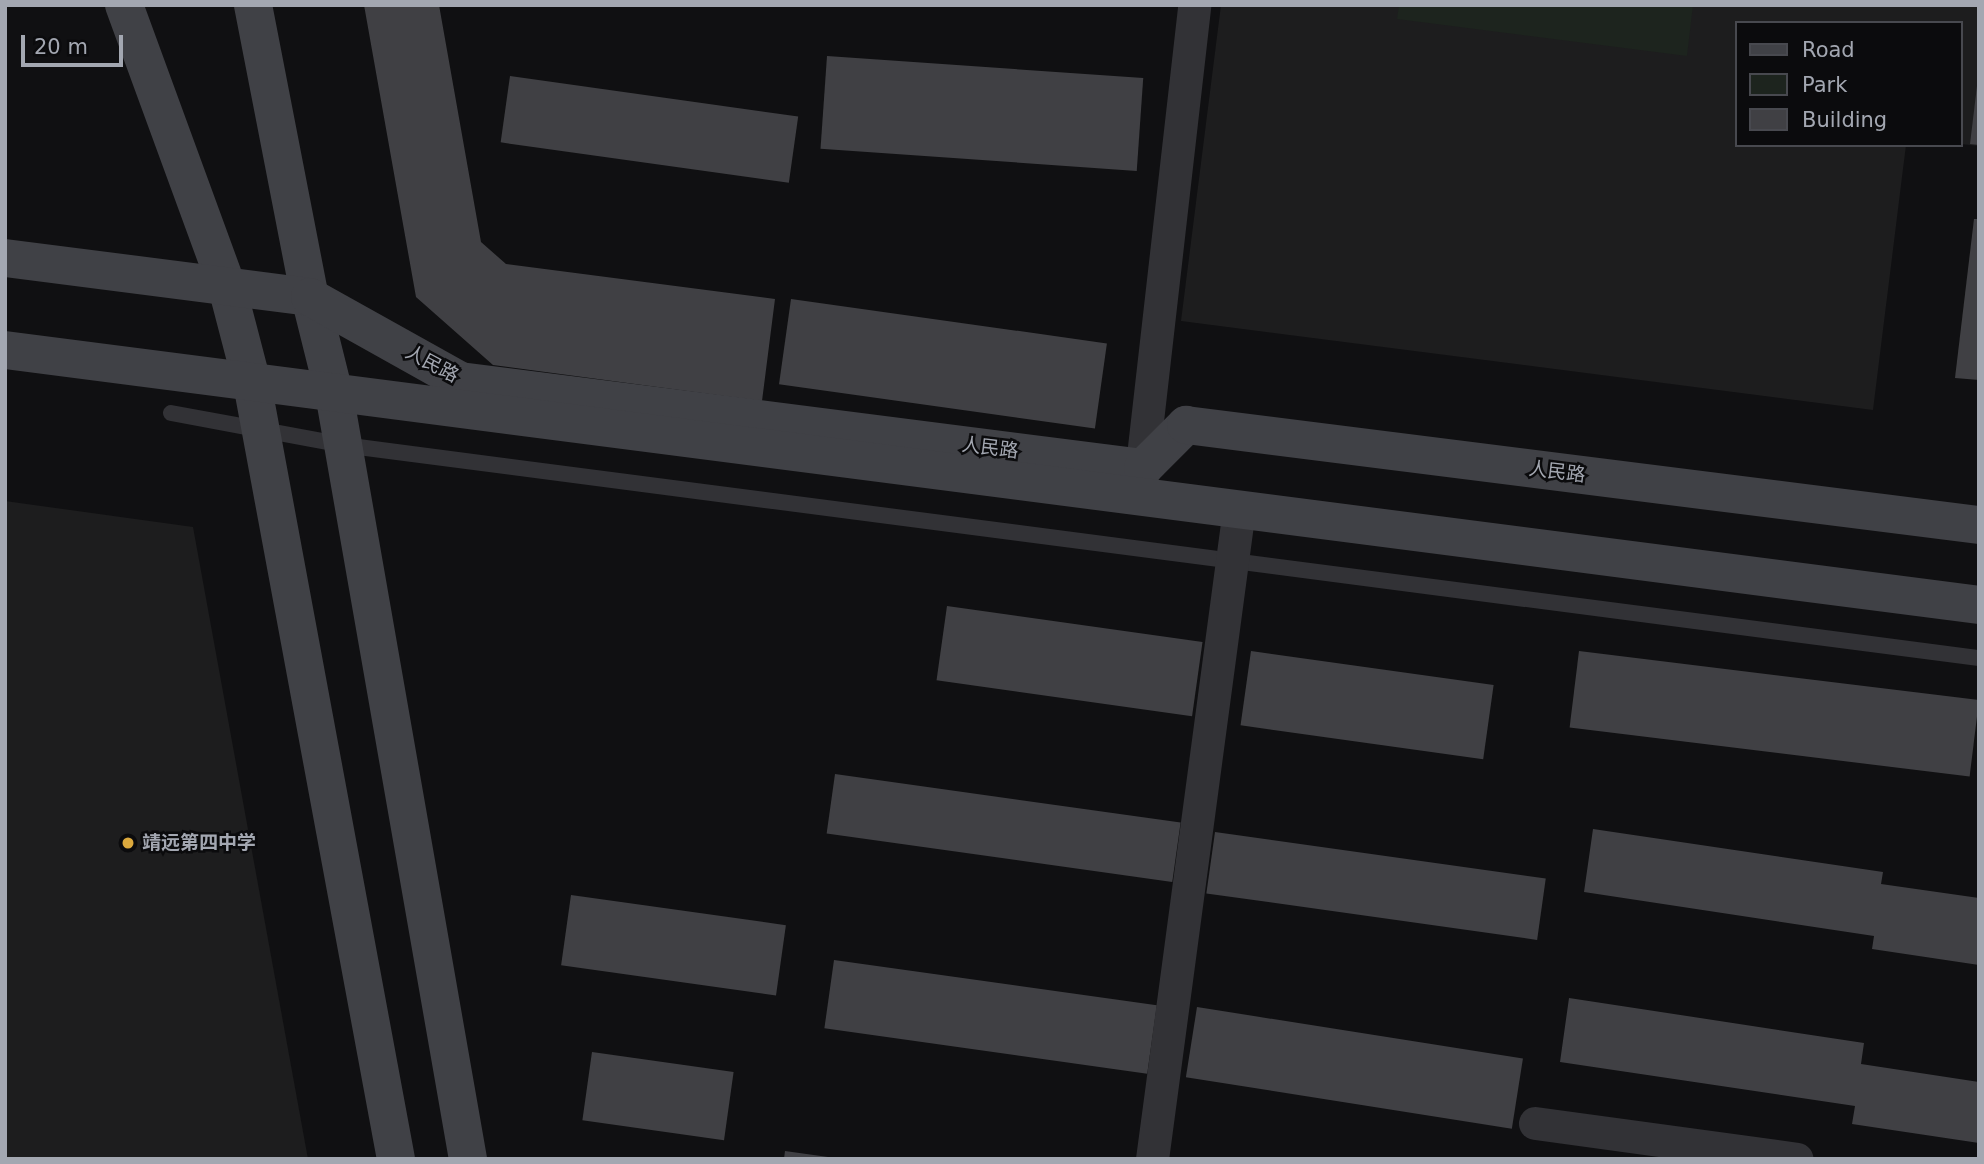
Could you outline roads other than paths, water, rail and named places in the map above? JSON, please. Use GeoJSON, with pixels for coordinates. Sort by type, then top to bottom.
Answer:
{"type":"FeatureCollection","features":[{"type":"Feature","properties":{"kind":"main road"},"geometry":{"type":"LineString","coordinates":[[124,5],[228,287],[251,383],[396,1159]]}},
{"type":"Feature","properties":{"kind":"main road"},"geometry":{"type":"LineString","coordinates":[[253,5],[310,298],[334,393],[468,1159]]}},
{"type":"Feature","properties":{"kind":"main road","name":"人民路"},"geometry":{"type":"LineString","coordinates":[[5,258],[310,298],[460,381],[1140,481],[1240,509],[1979,605]]}},
{"type":"Feature","properties":{"kind":"main road","name":"人民路"},"geometry":{"type":"LineString","coordinates":[[5,349],[334,393],[1140,481]]}},
{"type":"Feature","properties":{"kind":"main road","name":"人民路"},"geometry":{"type":"LineString","coordinates":[[1140,481],[1186,425],[1979,525]]}},
{"type":"Feature","properties":{"kind":"street"},"geometry":{"type":"LineString","coordinates":[[1140,481],[1194,5]]}},
{"type":"Feature","properties":{"kind":"street"},"geometry":{"type":"LineString","coordinates":[[1152,1159],[1240,509]]}},
{"type":"Feature","properties":{"kind":"street"},"geometry":{"type":"LineString","coordinates":[[1535,1123],[1797,1159]]}},
{"type":"Feature","properties":{"kind":"lane"},"geometry":{"type":"LineString","coordinates":[[171,413],[343,445],[1979,658]]}},
{"type":"Feature","properties":{"kind":"place","name":"靖远第四中学"},"geometry":{"type":"Point","coordinates":[128,843]}}]}
